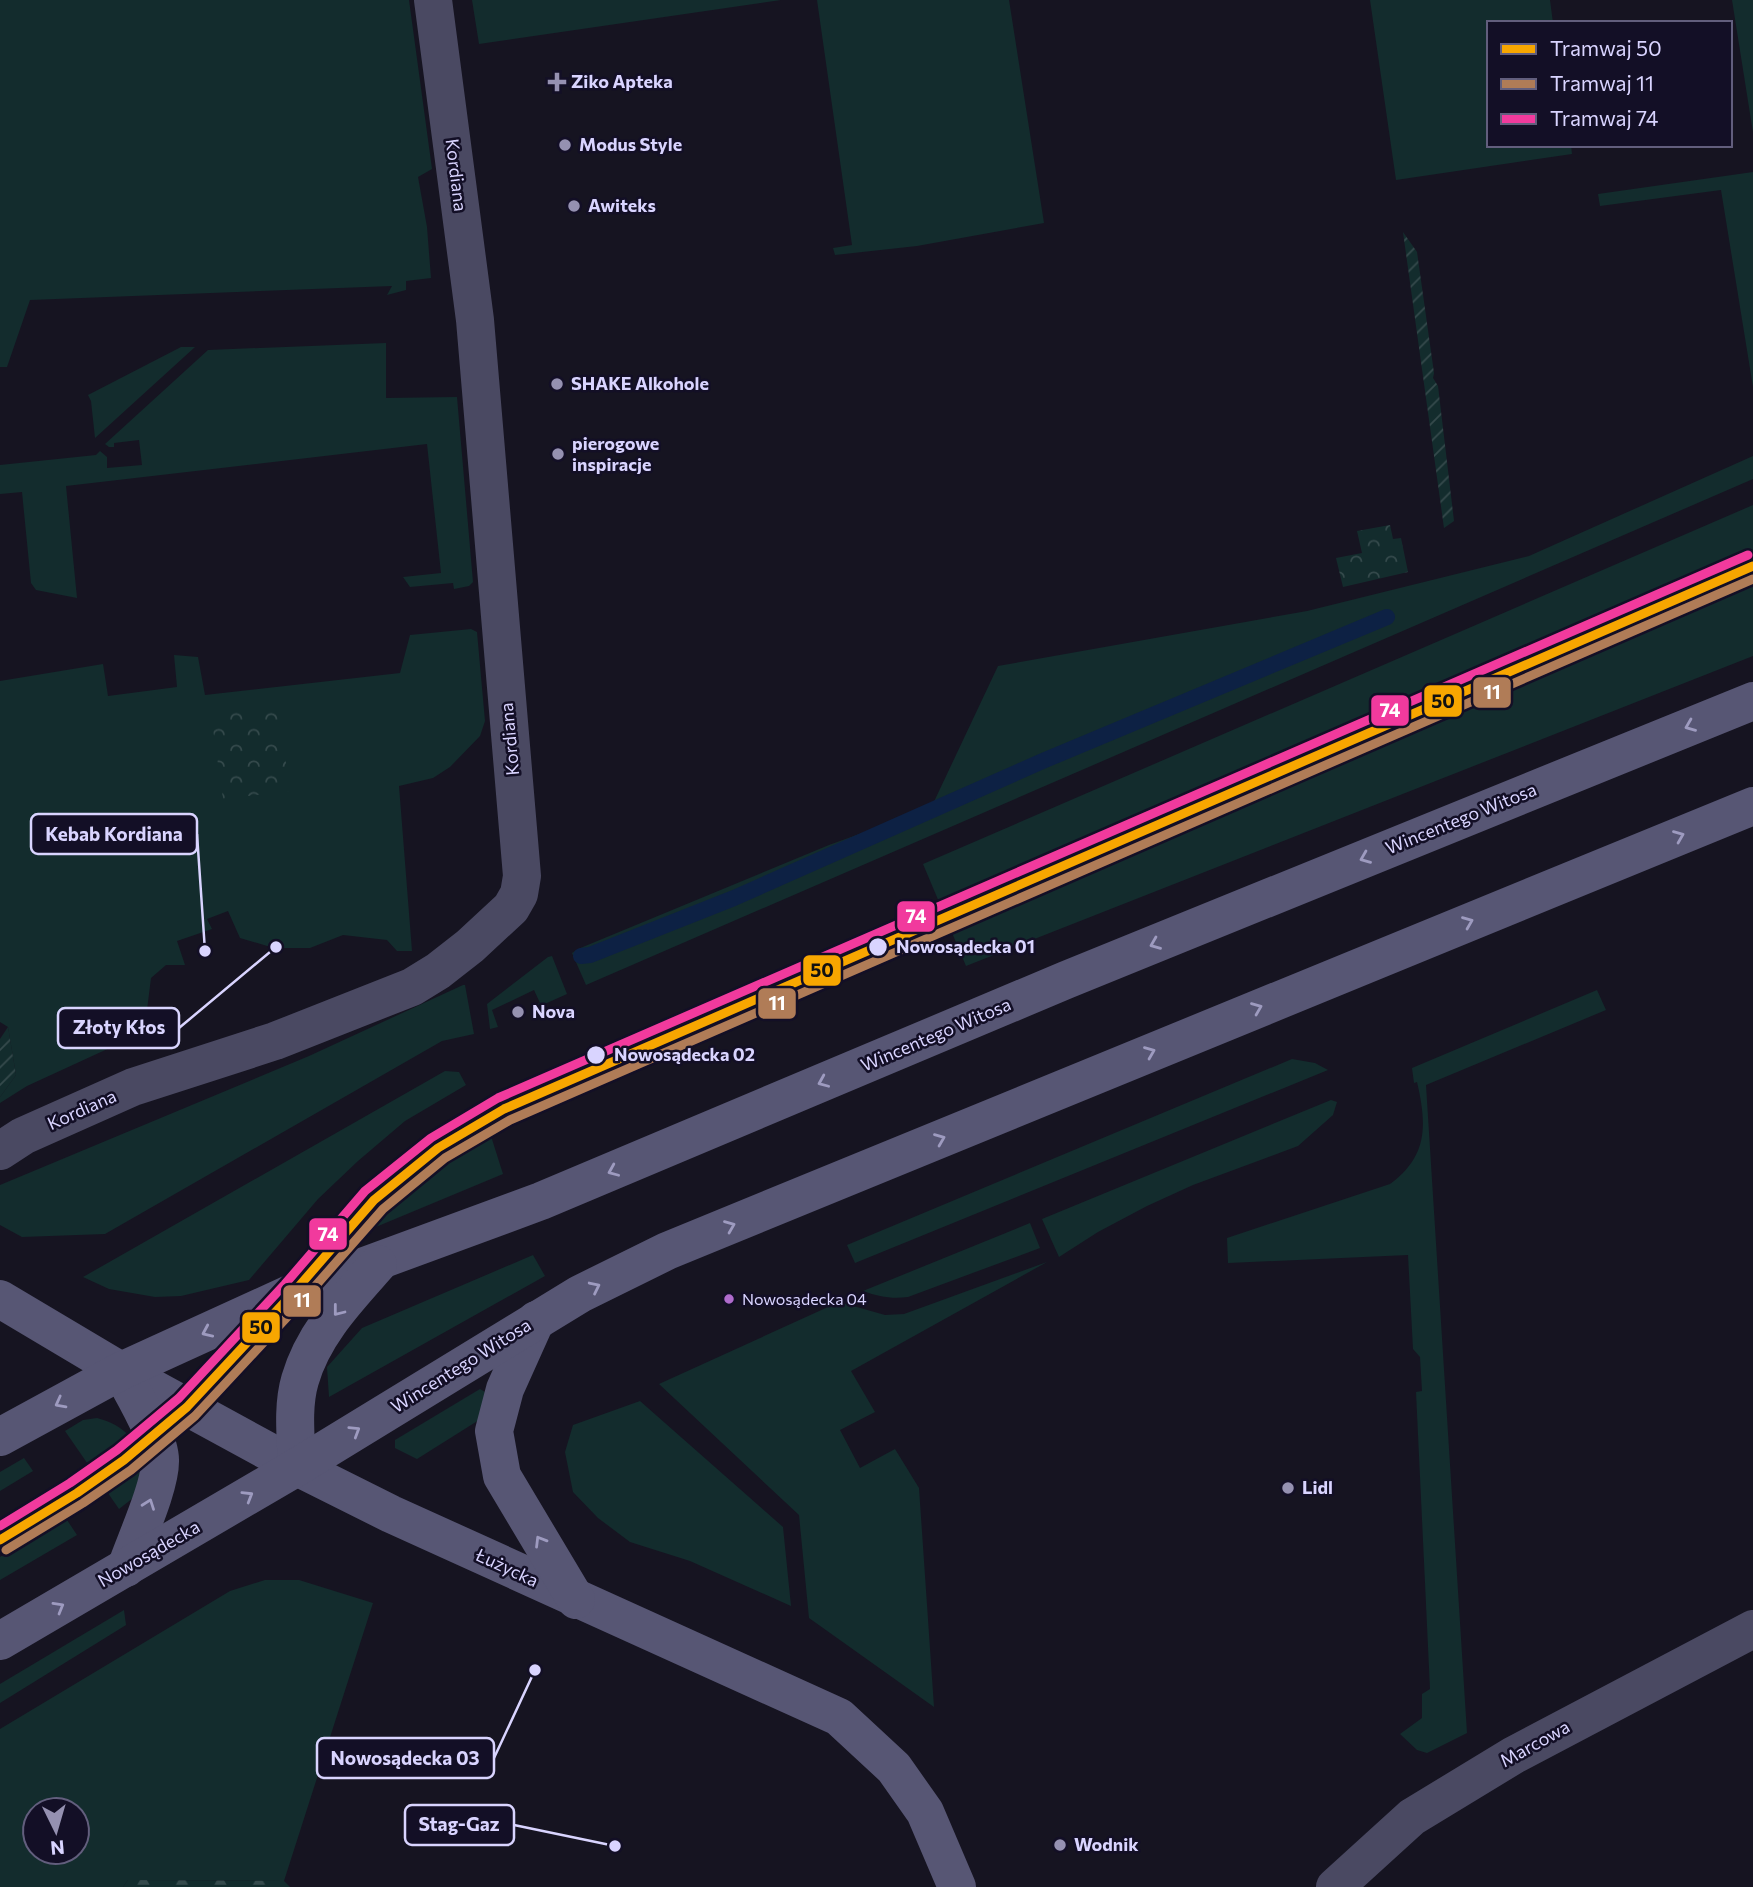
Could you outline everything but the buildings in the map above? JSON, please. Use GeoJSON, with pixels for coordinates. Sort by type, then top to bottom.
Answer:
{"type":"FeatureCollection","features":[{"type":"Feature","properties":{"kind":"main road","name":"Wincentego Witosa"},"geometry":{"type":"LineString","coordinates":[[121,1371],[294,1292],[541,1201],[1066,979],[1753,701]]}},
{"type":"Feature","properties":{"kind":"main road","name":"Wincentego Witosa"},"geometry":{"type":"LineString","coordinates":[[297,1467],[580,1294],[667,1251],[1753,806]]}},
{"type":"Feature","properties":{"kind":"main road"},"geometry":{"type":"LineString","coordinates":[[297,1467],[295,1411],[299,1381],[312,1348],[336,1311],[383,1259]]}},
{"type":"Feature","properties":{"kind":"main road","name":"Łużycka"},"geometry":{"type":"LineString","coordinates":[[0,1299],[121,1371],[297,1467],[391,1514],[839,1717],[894,1769],[925,1812],[957,1887]]}},
{"type":"Feature","properties":{"kind":"main road"},"geometry":{"type":"LineString","coordinates":[[536,1320],[505,1389],[494,1431],[502,1476],[576,1600]]}},
{"type":"Feature","properties":{"kind":"main road"},"geometry":{"type":"LineString","coordinates":[[0,1437],[121,1371],[147,1419],[161,1458],[156,1483],[126,1568]]}},
{"type":"Feature","properties":{"kind":"main road","name":"Nowosądecka"},"geometry":{"type":"LineString","coordinates":[[0,1642],[297,1467]]}},
{"type":"Feature","properties":{"kind":"street","name":"Kordiana"},"geometry":{"type":"LineString","coordinates":[[0,1151],[23,1136],[133,1087],[275,1041],[412,987],[439,971],[470,946],[510,908],[519,894],[522,876],[475,320],[433,0]]}},
{"type":"Feature","properties":{"kind":"street","name":"Marcowa"},"geometry":{"type":"LineString","coordinates":[[1335,1887],[1412,1817],[1514,1755],[1753,1629]]}},
{"type":"Feature","properties":{"kind":"green space"},"geometry":{"type":"Polygon","coordinates":[[[0,0],[409,0],[432,169],[418,177],[427,227],[431,278],[406,281],[406,290],[387,295],[392,286],[30,300],[7,367],[0,367],[0,0]]]}},
{"type":"Feature","properties":{"kind":"green space"},"geometry":{"type":"Polygon","coordinates":[[[472,0],[781,0],[479,44],[472,0]]]}},
{"type":"Feature","properties":{"kind":"green space"},"geometry":{"type":"Polygon","coordinates":[[[817,0],[1009,0],[1044,223],[917,246],[835,255],[833,248],[852,245],[817,0]]]}},
{"type":"Feature","properties":{"kind":"green space"},"geometry":{"type":"Polygon","coordinates":[[[1370,0],[1550,0],[1553,21],[1487,21],[1487,147],[1571,147],[1572,154],[1396,180],[1370,0]]]}},
{"type":"Feature","properties":{"kind":"green space"},"geometry":{"type":"Polygon","coordinates":[[[1732,0],[1753,0],[1753,132],[1751,120],[1732,0]]]}},
{"type":"Feature","properties":{"kind":"green space"},"geometry":{"type":"Polygon","coordinates":[[[1753,172],[1753,387],[1721,190],[1600,206],[1598,194],[1753,172]]]}},
{"type":"Feature","properties":{"kind":"green space"},"geometry":{"type":"Polygon","coordinates":[[[1403,232],[1417,252],[1433,378],[1438,386],[1454,521],[1444,528],[1403,232]]]}},
{"type":"Feature","properties":{"kind":"green space"},"geometry":{"type":"Polygon","coordinates":[[[386,343],[386,398],[457,397],[473,582],[469,586],[454,589],[453,583],[410,587],[403,577],[441,573],[427,444],[66,486],[77,598],[36,590],[31,583],[22,492],[0,494],[0,465],[96,455],[100,451],[107,457],[107,468],[142,465],[139,440],[114,443],[114,447],[105,444],[208,350],[386,343]]]}},
{"type":"Feature","properties":{"kind":"green space"},"geometry":{"type":"Polygon","coordinates":[[[181,347],[195,347],[95,438],[88,395],[181,347]]]}},
{"type":"Feature","properties":{"kind":"green space"},"geometry":{"type":"Polygon","coordinates":[[[1753,456],[1753,479],[586,985],[572,953],[829,845],[931,808],[998,666],[1307,611],[1529,556],[1753,456]]]}},
{"type":"Feature","properties":{"kind":"green space"},"geometry":{"type":"Polygon","coordinates":[[[1753,505],[1753,656],[966,966],[923,864],[1753,505]]]}},
{"type":"Feature","properties":{"kind":"green space"},"geometry":{"type":"Polygon","coordinates":[[[1390,525],[1393,539],[1401,538],[1408,572],[1343,587],[1336,558],[1362,553],[1357,531],[1390,525]]]}},
{"type":"Feature","properties":{"kind":"green space"},"geometry":{"type":"Polygon","coordinates":[[[471,629],[477,632],[485,721],[480,736],[450,767],[433,778],[399,786],[412,951],[397,951],[387,940],[343,935],[310,948],[274,948],[240,938],[228,911],[207,919],[212,929],[177,941],[185,965],[166,965],[151,978],[146,1018],[127,1040],[27,1086],[0,1103],[0,1097],[16,1075],[8,1027],[0,1022],[0,681],[103,664],[108,696],[177,687],[174,655],[198,657],[205,695],[400,673],[410,635],[471,629]]]}},
{"type":"Feature","properties":{"kind":"green space"},"geometry":{"type":"Polygon","coordinates":[[[278,706],[290,791],[223,799],[211,715],[278,706]]]}},
{"type":"Feature","properties":{"kind":"green space"},"geometry":{"type":"Polygon","coordinates":[[[552,956],[567,994],[538,1007],[537,1004],[540,1003],[534,990],[492,1010],[498,1027],[490,1029],[487,1004],[552,956]]]}},
{"type":"Feature","properties":{"kind":"green space"},"geometry":{"type":"Polygon","coordinates":[[[463,985],[474,1034],[442,1041],[105,1234],[22,1237],[0,1225],[0,1185],[309,1056],[463,985]]]}},
{"type":"Feature","properties":{"kind":"green space"},"geometry":{"type":"Polygon","coordinates":[[[1597,990],[1606,1010],[1426,1085],[1467,1733],[1427,1753],[1417,1750],[1400,1734],[1422,1718],[1422,1694],[1430,1689],[1416,1392],[1422,1391],[1420,1357],[1413,1349],[1408,1255],[1228,1263],[1227,1238],[1390,1184],[1412,1162],[1422,1139],[1422,1112],[1412,1068],[1597,990]]]}},
{"type":"Feature","properties":{"kind":"green space"},"geometry":{"type":"Polygon","coordinates":[[[8,1027],[16,1075],[0,1097],[0,1039],[8,1027]]]}},
{"type":"Feature","properties":{"kind":"green space"},"geometry":{"type":"Polygon","coordinates":[[[1292,1059],[1315,1063],[1328,1070],[855,1263],[847,1245],[1292,1059]]]}},
{"type":"Feature","properties":{"kind":"green space"},"geometry":{"type":"Polygon","coordinates":[[[445,1071],[459,1072],[466,1085],[405,1121],[358,1161],[318,1199],[249,1280],[181,1296],[155,1297],[109,1289],[83,1277],[445,1071]]]}},
{"type":"Feature","properties":{"kind":"green space"},"geometry":{"type":"Polygon","coordinates":[[[1331,1100],[1337,1102],[1333,1115],[1298,1146],[1193,1185],[1147,1206],[1059,1257],[1042,1219],[1331,1100]]]}},
{"type":"Feature","properties":{"kind":"green space"},"geometry":{"type":"Polygon","coordinates":[[[490,1133],[503,1174],[359,1234],[428,1170],[461,1147],[490,1133]]]}},
{"type":"Feature","properties":{"kind":"green space"},"geometry":{"type":"Polygon","coordinates":[[[1030,1223],[1040,1248],[908,1297],[886,1297],[863,1291],[1030,1223]]]}},
{"type":"Feature","properties":{"kind":"green space"},"geometry":{"type":"Polygon","coordinates":[[[533,1255],[545,1276],[329,1397],[327,1367],[362,1328],[533,1255]]]}},
{"type":"Feature","properties":{"kind":"green space"},"geometry":{"type":"Polygon","coordinates":[[[1047,1262],[851,1371],[875,1412],[840,1430],[860,1468],[895,1449],[919,1488],[934,1707],[809,1618],[799,1515],[659,1384],[839,1302],[885,1315],[904,1314],[1047,1262]]]}},
{"type":"Feature","properties":{"kind":"green space"},"geometry":{"type":"Polygon","coordinates":[[[480,1389],[485,1392],[479,1420],[417,1459],[395,1448],[395,1440],[480,1389]]]}},
{"type":"Feature","properties":{"kind":"green space"},"geometry":{"type":"Polygon","coordinates":[[[640,1401],[783,1527],[791,1606],[690,1561],[630,1542],[598,1518],[573,1492],[565,1452],[573,1425],[640,1401]]]}},
{"type":"Feature","properties":{"kind":"green space"},"geometry":{"type":"Polygon","coordinates":[[[97,1418],[115,1425],[128,1435],[138,1449],[145,1467],[133,1498],[119,1509],[65,1431],[83,1420],[97,1418]]]}},
{"type":"Feature","properties":{"kind":"green space"},"geometry":{"type":"Polygon","coordinates":[[[24,1458],[33,1471],[0,1491],[0,1472],[24,1458]]]}},
{"type":"Feature","properties":{"kind":"green space"},"geometry":{"type":"Polygon","coordinates":[[[65,1517],[77,1535],[0,1580],[0,1557],[65,1517]]]}},
{"type":"Feature","properties":{"kind":"green space"},"geometry":{"type":"Polygon","coordinates":[[[265,1580],[299,1580],[373,1603],[284,1881],[128,1880],[123,1887],[0,1887],[0,1729],[230,1591],[265,1580]]]}},
{"type":"Feature","properties":{"kind":"green space"},"geometry":{"type":"Polygon","coordinates":[[[124,1610],[126,1625],[0,1703],[0,1684],[124,1610]]]}},
{"type":"Feature","properties":{"kind":"green space"},"geometry":{"type":"Polygon","coordinates":[[[128,1880],[284,1881],[290,1887],[123,1887],[128,1880]]]}},
{"type":"Feature","properties":{"kind":"waterway"},"geometry":{"type":"LineString","coordinates":[[581,956],[590,955],[734,898],[1045,760],[1387,617]]}},
{"type":"Feature","properties":{"kind":"tram line","name":"74"},"geometry":{"type":"LineString","coordinates":[[0,1526],[117,1450],[179,1398],[285,1284],[365,1191],[431,1138],[498,1098],[1748,555]]}},
{"type":"Feature","properties":{"kind":"tram line","name":"50"},"geometry":{"type":"LineString","coordinates":[[0,1540],[77,1493],[124,1460],[187,1407],[294,1292],[374,1200],[438,1148],[504,1109],[1753,566]]}},
{"type":"Feature","properties":{"kind":"tram line","name":"11"},"geometry":{"type":"LineString","coordinates":[[6,1550],[131,1470],[195,1416],[383,1209],[445,1158],[510,1120],[1753,579]]}},
{"type":"Feature","properties":{"kind":"place","name":"Ziko Apteka"},"geometry":{"type":"Point","coordinates":[557,82]}},
{"type":"Feature","properties":{"kind":"place","name":"Modus Style"},"geometry":{"type":"Point","coordinates":[565,145]}},
{"type":"Feature","properties":{"kind":"place","name":"Awiteks"},"geometry":{"type":"Point","coordinates":[574,206]}},
{"type":"Feature","properties":{"kind":"place","name":"SHAKE Alkohole"},"geometry":{"type":"Point","coordinates":[557,384]}},
{"type":"Feature","properties":{"kind":"place","name":"pierogowe inspiracje"},"geometry":{"type":"Point","coordinates":[558,454]}},
{"type":"Feature","properties":{"kind":"place","name":"Złoty Kłos"},"geometry":{"type":"Point","coordinates":[276,947]}},
{"type":"Feature","properties":{"kind":"place","name":"Nowosądecka 01"},"geometry":{"type":"Point","coordinates":[878,947]}},
{"type":"Feature","properties":{"kind":"place","name":"Kebab Kordiana"},"geometry":{"type":"Point","coordinates":[205,951]}},
{"type":"Feature","properties":{"kind":"place","name":"Nova"},"geometry":{"type":"Point","coordinates":[518,1012]}},
{"type":"Feature","properties":{"kind":"place","name":"Nowosądecka 02"},"geometry":{"type":"Point","coordinates":[596,1055]}},
{"type":"Feature","properties":{"kind":"place","name":"Nowosądecka 04"},"geometry":{"type":"Point","coordinates":[729,1299]}},
{"type":"Feature","properties":{"kind":"place","name":"Lidl"},"geometry":{"type":"Point","coordinates":[1288,1488]}},
{"type":"Feature","properties":{"kind":"place","name":"Nowosądecka 03"},"geometry":{"type":"Point","coordinates":[535,1670]}},
{"type":"Feature","properties":{"kind":"place","name":"Wodnik"},"geometry":{"type":"Point","coordinates":[1060,1845]}},
{"type":"Feature","properties":{"kind":"place","name":"Stag-Gaz"},"geometry":{"type":"Point","coordinates":[615,1846]}}]}
